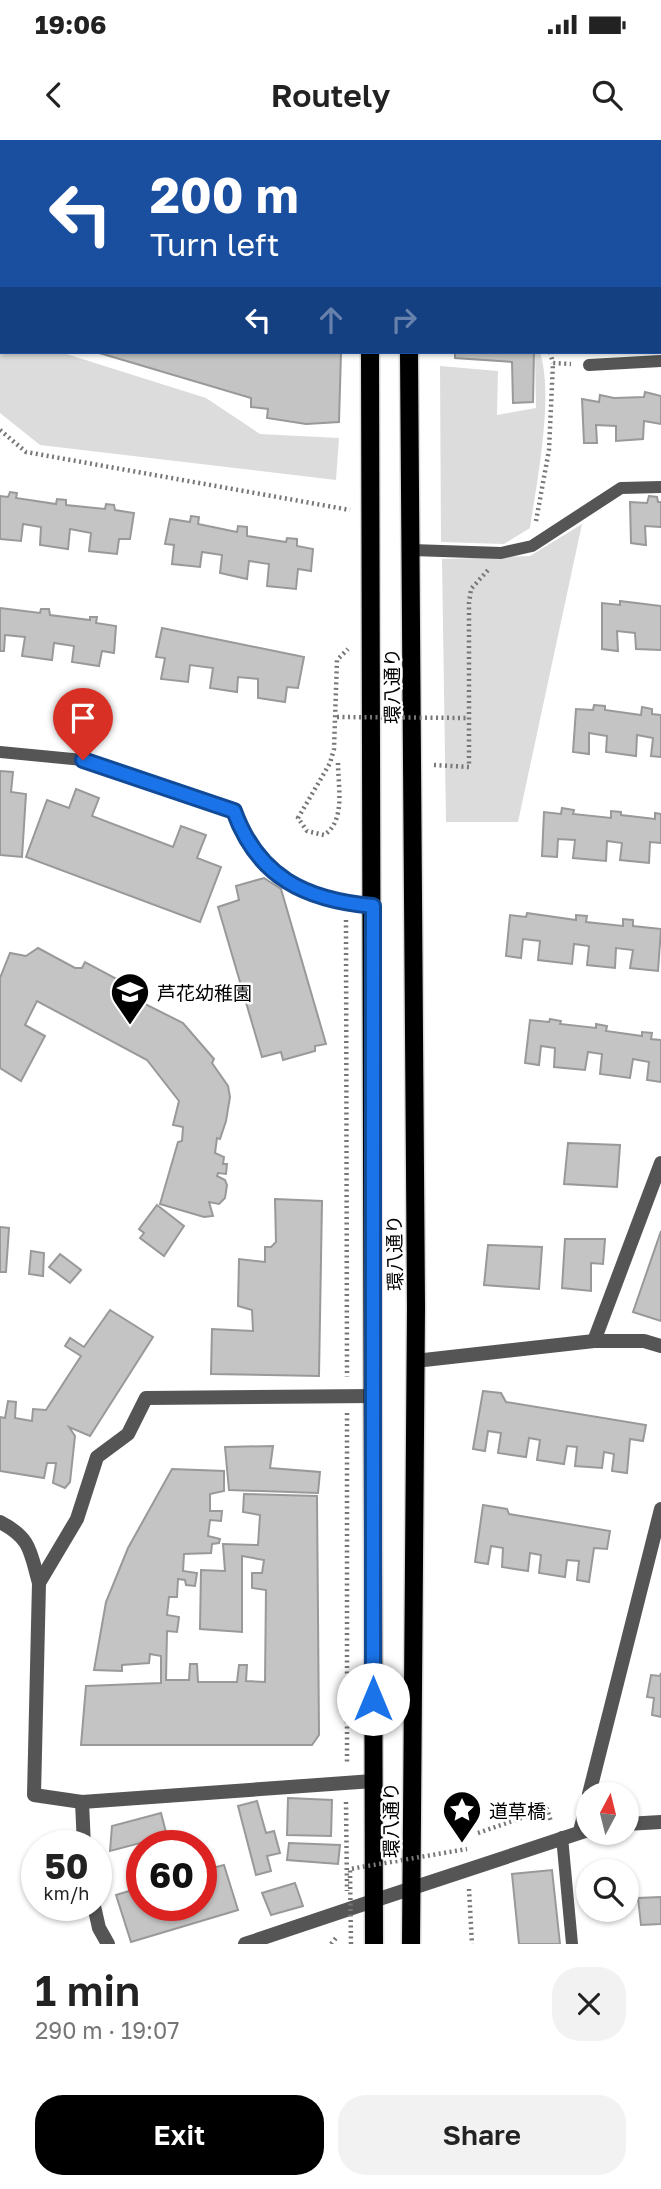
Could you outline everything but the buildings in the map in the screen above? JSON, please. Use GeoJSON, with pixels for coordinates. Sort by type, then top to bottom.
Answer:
{"type":"FeatureCollection","features":[{"type":"Feature","properties":{"kind":"main road","name":"環八通り"},"geometry":{"type":"LineString","coordinates":[[370,354],[374,1944]]}},
{"type":"Feature","properties":{"kind":"main road","name":"環八通り"},"geometry":{"type":"LineString","coordinates":[[409,354],[415,1361],[411,1944]]}},
{"type":"Feature","properties":{"kind":"street"},"geometry":{"type":"LineString","coordinates":[[594,1341],[661,1163]]}},
{"type":"Feature","properties":{"kind":"street"},"geometry":{"type":"LineString","coordinates":[[415,1361],[594,1341],[643,1341],[661,1346]]}},
{"type":"Feature","properties":{"kind":"street"},"geometry":{"type":"LineString","coordinates":[[39,1583],[76,1520],[97,1457],[128,1434],[146,1398],[373,1396]]}},
{"type":"Feature","properties":{"kind":"street"},"geometry":{"type":"LineString","coordinates":[[592,1782],[661,1509]]}},
{"type":"Feature","properties":{"kind":"street"},"geometry":{"type":"LineString","coordinates":[[0,1522],[20,1533],[31,1552],[39,1583],[34,1795],[82,1802],[373,1781]]}},
{"type":"Feature","properties":{"kind":"street"},"geometry":{"type":"LineString","coordinates":[[82,1802],[83,1830]]}},
{"type":"Feature","properties":{"kind":"street"},"geometry":{"type":"LineString","coordinates":[[639,1823],[661,1822]]}},
{"type":"Feature","properties":{"kind":"street"},"geometry":{"type":"LineString","coordinates":[[245,1944],[576,1833]]}},
{"type":"Feature","properties":{"kind":"street"},"geometry":{"type":"LineString","coordinates":[[97,1921],[108,1944]]}},
{"type":"Feature","properties":{"kind":"lane"},"geometry":{"type":"LineString","coordinates":[[589,365],[661,362]]}},
{"type":"Feature","properties":{"kind":"lane"},"geometry":{"type":"LineString","coordinates":[[412,550],[501,553],[532,546],[621,488],[661,487]]}},
{"type":"Feature","properties":{"kind":"lane"},"geometry":{"type":"LineString","coordinates":[[0,752],[83,760],[234,811],[241,830],[271,872],[302,891],[346,904],[373,906]]}},
{"type":"Feature","properties":{"kind":"lane"},"geometry":{"type":"LineString","coordinates":[[562,1837],[572,1944]]}},
{"type":"Feature","properties":{"kind":"path"},"geometry":{"type":"LineString","coordinates":[[532,546],[550,450],[553,363],[551,354]]}},
{"type":"Feature","properties":{"kind":"path"},"geometry":{"type":"LineString","coordinates":[[553,363],[589,365]]}},
{"type":"Feature","properties":{"kind":"path"},"geometry":{"type":"LineString","coordinates":[[0,430],[26,452],[346,510],[372,512]]}},
{"type":"Feature","properties":{"kind":"path"},"geometry":{"type":"LineString","coordinates":[[346,496],[346,520]]}},
{"type":"Feature","properties":{"kind":"path"},"geometry":{"type":"LineString","coordinates":[[434,765],[469,767],[471,589],[501,553]]}},
{"type":"Feature","properties":{"kind":"path"},"geometry":{"type":"LineString","coordinates":[[348,636],[348,662]]}},
{"type":"Feature","properties":{"kind":"path"},"geometry":{"type":"LineString","coordinates":[[338,763],[337,819],[332,830],[324,835],[307,831],[298,818],[330,763],[337,717],[337,660],[348,649]]}},
{"type":"Feature","properties":{"kind":"path"},"geometry":{"type":"LineString","coordinates":[[348,713],[348,725]]}},
{"type":"Feature","properties":{"kind":"path"},"geometry":{"type":"LineString","coordinates":[[337,717],[469,718]]}},
{"type":"Feature","properties":{"kind":"path"},"geometry":{"type":"LineString","coordinates":[[346,904],[348,1937]]}},
{"type":"Feature","properties":{"kind":"path"},"geometry":{"type":"LineString","coordinates":[[478,1833],[547,1809],[551,1821],[539,1825]]}},
{"type":"Feature","properties":{"kind":"path"},"geometry":{"type":"LineString","coordinates":[[351,1944],[350,1870],[479,1845]]}},
{"type":"Feature","properties":{"kind":"path"},"geometry":{"type":"LineString","coordinates":[[468,1868],[472,1944]]}},
{"type":"Feature","properties":{"kind":"path"},"geometry":{"type":"LineString","coordinates":[[331,1944],[336,1938]]}},
{"type":"Feature","properties":{"kind":"shaded area"},"geometry":{"type":"Polygon","coordinates":[[[0,354],[66,354],[206,398],[260,434],[339,438],[336,480],[40,445],[0,413],[0,354]]]}},
{"type":"Feature","properties":{"kind":"shaded area"},"geometry":{"type":"Polygon","coordinates":[[[535,354],[540,354],[544,371],[545,415],[530,528],[504,544],[441,542],[440,366],[498,371],[497,415],[536,408],[535,354]]]}},
{"type":"Feature","properties":{"kind":"shaded area"},"geometry":{"type":"Polygon","coordinates":[[[582,524],[518,822],[446,822],[442,559],[530,556],[582,524]]]}},
{"type":"Feature","properties":{"kind":"place","name":"芦花幼稚園"},"geometry":{"type":"Point","coordinates":[130,1026]}},
{"type":"Feature","properties":{"kind":"place","name":"道草橋"},"geometry":{"type":"Point","coordinates":[462,1844]}},
{"type":"Feature","properties":{"kind":"route"},"geometry":{"type":"LineString","coordinates":[[83,760],[234,811],[241,830],[271,872],[302,891],[346,904],[373,906],[373,1699]]}}]}
